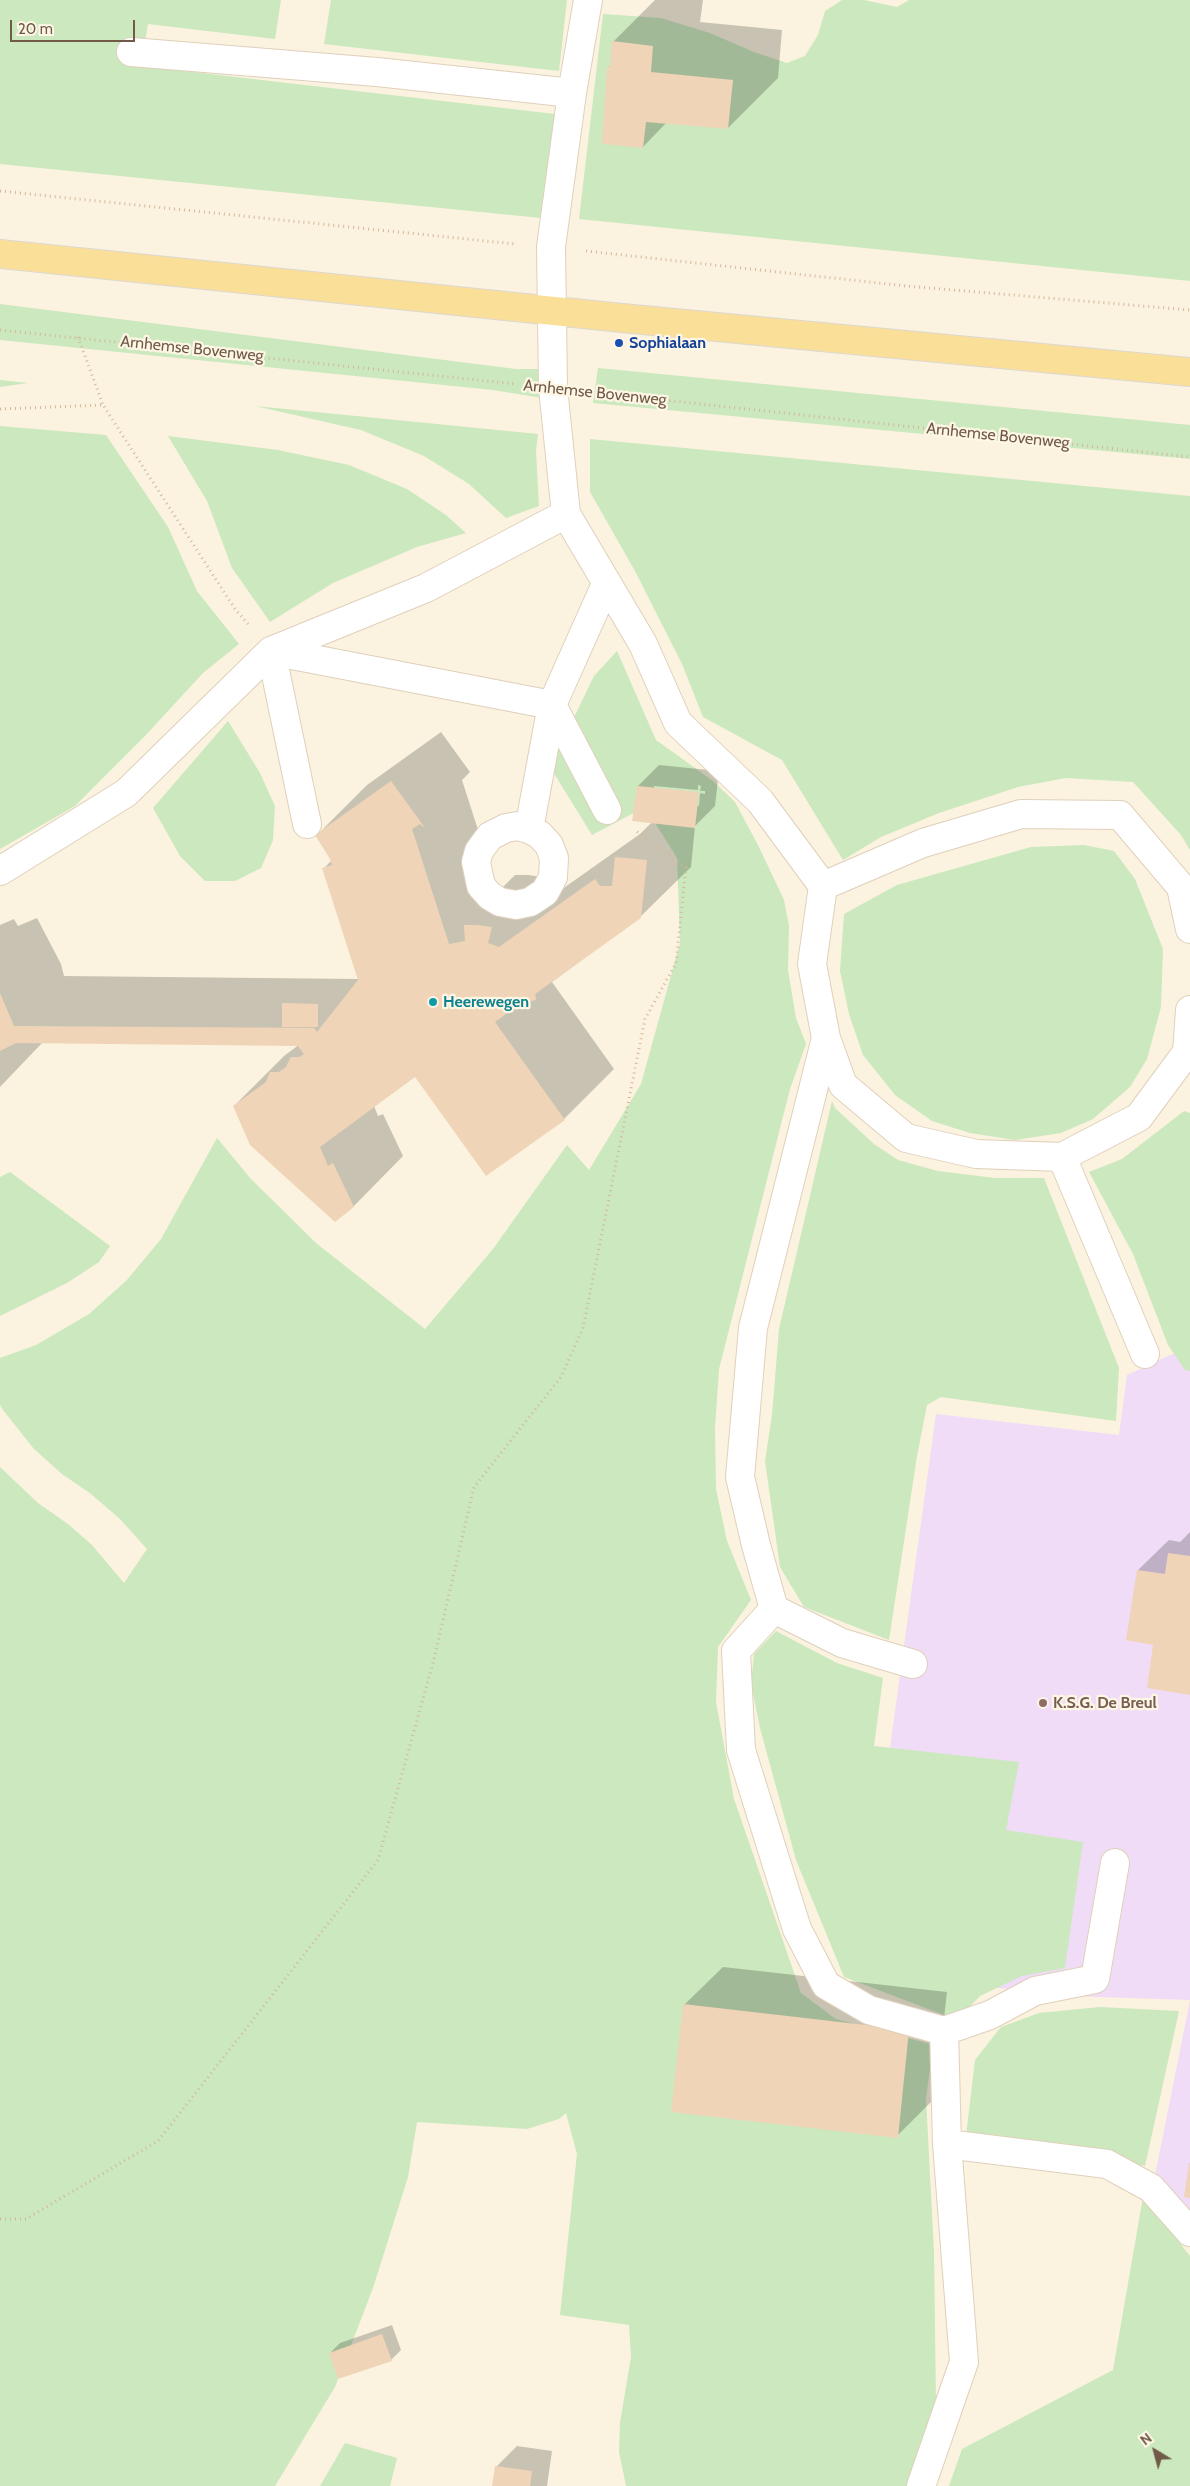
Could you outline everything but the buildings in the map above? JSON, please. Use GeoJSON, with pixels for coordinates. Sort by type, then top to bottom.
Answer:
{"type":"FeatureCollection","features":[{"type":"Feature","properties":{"kind":"main road"},"geometry":{"type":"LineString","coordinates":[[0,254],[550,309],[622,318],[1190,372]]}},
{"type":"Feature","properties":{"kind":"lane"},"geometry":{"type":"LineString","coordinates":[[588,0],[572,92],[551,248],[550,309],[553,388],[566,514],[642,644],[678,723],[760,800],[823,886],[812,964],[826,1038],[843,1085],[906,1138],[976,1154],[1062,1157],[1139,1117],[1188,1052],[1190,1010]]}},
{"type":"Feature","properties":{"kind":"lane"},"geometry":{"type":"LineString","coordinates":[[131,52],[377,72],[572,92]]}},
{"type":"Feature","properties":{"kind":"lane"},"geometry":{"type":"LineString","coordinates":[[0,871],[126,794],[271,651],[426,588],[566,514]]}},
{"type":"Feature","properties":{"kind":"lane"},"geometry":{"type":"LineString","coordinates":[[529,829],[552,705],[606,584]]}},
{"type":"Feature","properties":{"kind":"lane"},"geometry":{"type":"LineString","coordinates":[[271,651],[552,705]]}},
{"type":"Feature","properties":{"kind":"lane"},"geometry":{"type":"LineString","coordinates":[[271,651],[307,824]]}},
{"type":"Feature","properties":{"kind":"lane"},"geometry":{"type":"LineString","coordinates":[[552,705],[607,810]]}},
{"type":"Feature","properties":{"kind":"lane"},"geometry":{"type":"LineString","coordinates":[[823,886],[923,843],[1021,814],[1120,814],[1181,887],[1187,900],[1190,929]]}},
{"type":"Feature","properties":{"kind":"lane"},"geometry":{"type":"LineString","coordinates":[[826,1038],[753,1328],[740,1477],[774,1609],[842,1643],[913,1664]]}},
{"type":"Feature","properties":{"kind":"lane"},"geometry":{"type":"LineString","coordinates":[[1062,1157],[1145,1354]]}},
{"type":"Feature","properties":{"kind":"lane"},"geometry":{"type":"LineString","coordinates":[[774,1609],[736,1651],[741,1750],[797,1929],[826,1985],[869,2010],[944,2031],[990,2015],[1035,1991],[1095,1979],[1115,1863]]}},
{"type":"Feature","properties":{"kind":"lane"},"geometry":{"type":"LineString","coordinates":[[922,2486],[964,2362],[947,2144],[944,2031]]}},
{"type":"Feature","properties":{"kind":"lane"},"geometry":{"type":"LineString","coordinates":[[947,2144],[1107,2164],[1151,2188],[1190,2232]]}},
{"type":"Feature","properties":{"kind":"path"},"geometry":{"type":"LineString","coordinates":[[0,191],[906,286],[1190,310]]}},
{"type":"Feature","properties":{"kind":"path","name":"Arnhemse Bovenweg"},"geometry":{"type":"LineString","coordinates":[[0,330],[1190,457]]}},
{"type":"Feature","properties":{"kind":"path"},"geometry":{"type":"LineString","coordinates":[[78,337],[104,405],[235,609],[271,651]]}},
{"type":"Feature","properties":{"kind":"path"},"geometry":{"type":"LineString","coordinates":[[0,410],[104,405]]}},
{"type":"Feature","properties":{"kind":"path"},"geometry":{"type":"LineString","coordinates":[[0,2219],[26,2218],[158,2141],[378,1860],[433,1663],[474,1487],[561,1377],[583,1328],[645,1019],[676,964],[686,868],[607,810]]}},
{"type":"Feature","properties":{"kind":"shaded area","name":"K.S.G. De Breul"},"geometry":{"type":"Polygon","coordinates":[[[1190,1285],[1190,2000],[1065,1996],[859,1971],[936,1414],[1119,1435],[1127,1375],[1181,1350],[1190,1285]]]}},
{"type":"Feature","properties":{"kind":"shaded area"},"geometry":{"type":"Polygon","coordinates":[[[1190,2000],[1190,2213],[1155,2175],[1190,2000]]]}},
{"type":"Feature","properties":{"kind":"green space"},"geometry":{"type":"Polygon","coordinates":[[[0,0],[281,0],[275,39],[148,24],[141,66],[555,114],[541,218],[0,164],[0,0]]]}},
{"type":"Feature","properties":{"kind":"green space"},"geometry":{"type":"Polygon","coordinates":[[[331,0],[567,0],[559,71],[324,44],[331,0]]]}},
{"type":"Feature","properties":{"kind":"green space"},"geometry":{"type":"Polygon","coordinates":[[[842,0],[864,0],[897,7],[909,0],[1190,0],[1190,281],[579,219],[603,14],[661,18],[710,33],[754,52],[787,63],[805,56],[818,35],[825,11],[842,0]]]}},
{"type":"Feature","properties":{"kind":"green space"},"geometry":{"type":"Polygon","coordinates":[[[0,304],[516,369],[545,369],[542,398],[493,390],[0,340],[0,304]]]}},
{"type":"Feature","properties":{"kind":"green space"},"geometry":{"type":"Polygon","coordinates":[[[598,368],[1190,425],[1190,459],[593,403],[598,368]]]}},
{"type":"Feature","properties":{"kind":"green space"},"geometry":{"type":"Polygon","coordinates":[[[0,380],[28,383],[0,387],[0,380]]]}},
{"type":"Feature","properties":{"kind":"green space"},"geometry":{"type":"Polygon","coordinates":[[[255,406],[538,434],[536,451],[539,506],[506,518],[469,484],[424,456],[361,430],[255,406]]]}},
{"type":"Feature","properties":{"kind":"green space"},"geometry":{"type":"Polygon","coordinates":[[[0,426],[106,435],[168,527],[197,591],[239,644],[203,673],[145,736],[75,806],[0,849],[0,426]]]}},
{"type":"Feature","properties":{"kind":"green space"},"geometry":{"type":"Polygon","coordinates":[[[168,436],[278,450],[349,465],[407,489],[446,515],[466,533],[417,547],[333,583],[270,622],[232,568],[207,501],[168,436]]]}},
{"type":"Feature","properties":{"kind":"green space"},"geometry":{"type":"Polygon","coordinates":[[[590,439],[1190,496],[1190,850],[1181,835],[1133,782],[1066,778],[1018,787],[939,813],[881,837],[843,860],[782,760],[703,717],[682,664],[635,571],[590,492],[590,439]]]}},
{"type":"Feature","properties":{"kind":"green space"},"geometry":{"type":"Polygon","coordinates":[[[617,651],[656,740],[713,781],[735,802],[784,900],[789,926],[788,970],[796,1018],[806,1044],[790,1089],[719,1369],[715,1428],[716,1489],[727,1541],[751,1600],[718,1647],[716,1702],[734,1799],[801,1993],[836,2019],[938,2046],[932,2055],[926,2098],[934,2252],[936,2405],[909,2486],[626,2486],[619,2452],[620,2423],[631,2357],[629,2325],[560,2315],[577,2154],[566,2113],[559,2119],[527,2129],[417,2122],[408,2177],[373,2288],[335,2387],[275,2486],[0,2486],[0,1467],[38,1503],[68,1524],[92,1545],[124,1583],[147,1549],[120,1519],[91,1494],[62,1474],[34,1449],[3,1410],[0,1405],[0,1358],[36,1345],[89,1314],[126,1281],[161,1239],[217,1138],[251,1179],[316,1243],[425,1329],[493,1249],[567,1145],[589,1170],[641,1084],[680,943],[677,858],[645,807],[592,835],[550,767],[594,676],[617,651]]]}},
{"type":"Feature","properties":{"kind":"green space"},"geometry":{"type":"Polygon","coordinates":[[[228,721],[260,773],[275,806],[273,840],[261,868],[235,881],[205,881],[180,856],[153,808],[228,721]]]}},
{"type":"Feature","properties":{"kind":"green space"},"geometry":{"type":"Polygon","coordinates":[[[1084,845],[1114,851],[1135,879],[1163,949],[1161,1007],[1147,1059],[1130,1087],[1093,1119],[1061,1133],[1015,1140],[970,1133],[932,1121],[895,1095],[863,1055],[849,1014],[840,971],[844,914],[897,885],[1031,847],[1084,845]]]}},
{"type":"Feature","properties":{"kind":"green space"},"geometry":{"type":"Polygon","coordinates":[[[832,1101],[835,1108],[874,1144],[898,1160],[938,1171],[995,1178],[1044,1178],[1119,1368],[1116,1421],[941,1397],[927,1405],[917,1456],[889,1640],[804,1607],[780,1567],[765,1461],[772,1415],[779,1329],[832,1101]]]}},
{"type":"Feature","properties":{"kind":"green space"},"geometry":{"type":"Polygon","coordinates":[[[1184,1111],[1190,1113],[1190,1371],[1185,1370],[1168,1345],[1133,1254],[1089,1172],[1122,1159],[1184,1111]]]}},
{"type":"Feature","properties":{"kind":"green space"},"geometry":{"type":"Polygon","coordinates":[[[10,1172],[110,1246],[99,1262],[67,1283],[0,1316],[0,1177],[10,1172]]]}},
{"type":"Feature","properties":{"kind":"green space"},"geometry":{"type":"Polygon","coordinates":[[[776,1631],[837,1663],[883,1678],[874,1746],[1019,1762],[1006,1830],[1083,1842],[1065,1968],[1022,1976],[980,1996],[957,2020],[844,1977],[796,1860],[760,1728],[751,1684],[754,1654],[776,1631]]]}},
{"type":"Feature","properties":{"kind":"green space"},"geometry":{"type":"Polygon","coordinates":[[[1100,2007],[1179,2011],[1145,2166],[1086,2152],[966,2136],[975,2060],[1001,2027],[1039,2013],[1100,2007]]]}},
{"type":"Feature","properties":{"kind":"green space"},"geometry":{"type":"Polygon","coordinates":[[[1143,2197],[1190,2256],[1190,2486],[949,2486],[962,2449],[1113,2370],[1143,2197]]]}},
{"type":"Feature","properties":{"kind":"green space"},"geometry":{"type":"Polygon","coordinates":[[[345,2443],[397,2458],[390,2486],[320,2486],[345,2443]]]}},
{"type":"Feature","properties":{"kind":"place","name":"Sophialaan"},"geometry":{"type":"Point","coordinates":[619,343]}},
{"type":"Feature","properties":{"kind":"place","name":"Heerewegen"},"geometry":{"type":"Point","coordinates":[433,1002]}},
{"type":"Feature","properties":{"kind":"place","name":"K.S.G. De Breul"},"geometry":{"type":"Point","coordinates":[1043,1703]}}]}
